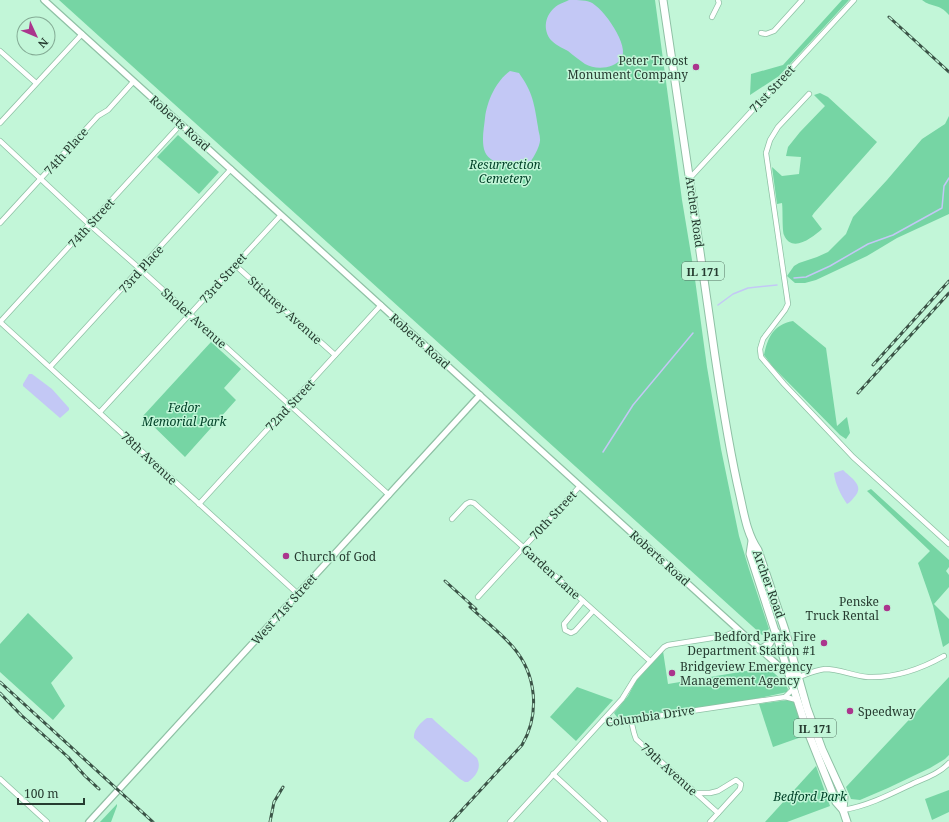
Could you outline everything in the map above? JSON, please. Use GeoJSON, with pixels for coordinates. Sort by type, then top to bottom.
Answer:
{"type":"FeatureCollection","features":[{"type":"Feature","properties":{"kind":"main road","name":"Archer Road"},"geometry":{"type":"LineString","coordinates":[[663,0],[724,421],[733,467],[752,541],[758,550],[785,630],[807,708],[822,749],[844,797],[843,810]]}},
{"type":"Feature","properties":{"kind":"main road","name":"Archer Road"},"geometry":{"type":"LineString","coordinates":[[752,541],[750,554],[789,670],[797,700],[819,763],[836,802],[843,810],[847,822]]}},
{"type":"Feature","properties":{"kind":"main road"},"geometry":{"type":"LineString","coordinates":[[760,650],[773,640],[776,632]]}},
{"type":"Feature","properties":{"kind":"street","name":"Roberts Road"},"geometry":{"type":"LineString","coordinates":[[44,0],[760,650],[779,666],[789,670],[799,677]]}},
{"type":"Feature","properties":{"kind":"street"},"geometry":{"type":"LineString","coordinates":[[712,17],[719,3],[718,0]]}},
{"type":"Feature","properties":{"kind":"street"},"geometry":{"type":"LineString","coordinates":[[761,33],[766,34],[774,31],[802,0]]}},
{"type":"Feature","properties":{"kind":"street","name":"71st Street"},"geometry":{"type":"LineString","coordinates":[[690,178],[854,0]]}},
{"type":"Feature","properties":{"kind":"street"},"geometry":{"type":"LineString","coordinates":[[0,123],[82,34]]}},
{"type":"Feature","properties":{"kind":"street"},"geometry":{"type":"LineString","coordinates":[[0,51],[36,83]]}},
{"type":"Feature","properties":{"kind":"street","name":"74th Place"},"geometry":{"type":"LineString","coordinates":[[0,222],[98,116],[108,110],[134,82]]}},
{"type":"Feature","properties":{"kind":"street"},"geometry":{"type":"LineString","coordinates":[[809,94],[778,127],[770,140],[766,153],[788,304],[763,339],[760,349],[761,357],[784,384],[853,457],[949,544]]}},
{"type":"Feature","properties":{"kind":"street","name":"74th Street"},"geometry":{"type":"LineString","coordinates":[[0,322],[181,124]]}},
{"type":"Feature","properties":{"kind":"street","name":"Sholer Avenue"},"geometry":{"type":"LineString","coordinates":[[0,141],[389,495]]}},
{"type":"Feature","properties":{"kind":"street","name":"73rd Place"},"geometry":{"type":"LineString","coordinates":[[50,367],[231,169]]}},
{"type":"Feature","properties":{"kind":"street","name":"73rd Street"},"geometry":{"type":"LineString","coordinates":[[100,412],[280,215]]}},
{"type":"Feature","properties":{"kind":"street","name":"Stickney Avenue"},"geometry":{"type":"LineString","coordinates":[[235,265],[335,355]]}},
{"type":"Feature","properties":{"kind":"street","name":"72nd Street"},"geometry":{"type":"LineString","coordinates":[[199,504],[381,305]]}},
{"type":"Feature","properties":{"kind":"street","name":"78th Avenue"},"geometry":{"type":"LineString","coordinates":[[0,322],[298,594]]}},
{"type":"Feature","properties":{"kind":"street","name":"West 71st Street"},"geometry":{"type":"LineString","coordinates":[[89,822],[480,395]]}},
{"type":"Feature","properties":{"kind":"street","name":"70th Street"},"geometry":{"type":"LineString","coordinates":[[478,597],[580,486]]}},
{"type":"Feature","properties":{"kind":"street","name":"Garden Lane"},"geometry":{"type":"LineString","coordinates":[[452,519],[466,504],[470,502],[474,503],[650,661]]}},
{"type":"Feature","properties":{"kind":"street"},"geometry":{"type":"LineString","coordinates":[[583,602],[564,624],[565,630],[572,633],[575,631],[593,611]]}},
{"type":"Feature","properties":{"kind":"street"},"geometry":{"type":"LineString","coordinates":[[603,720],[622,699],[631,682],[659,651],[668,645],[725,636],[738,630]]}},
{"type":"Feature","properties":{"kind":"street"},"geometry":{"type":"LineString","coordinates":[[799,677],[824,669],[867,677],[908,672],[930,664],[944,656]]}},
{"type":"Feature","properties":{"kind":"street"},"geometry":{"type":"LineString","coordinates":[[785,697],[794,688]]}},
{"type":"Feature","properties":{"kind":"street","name":"Columbia Drive"},"geometry":{"type":"LineString","coordinates":[[510,822],[603,720],[631,720],[785,697],[797,700]]}},
{"type":"Feature","properties":{"kind":"street","name":"79th Avenue"},"geometry":{"type":"LineString","coordinates":[[631,720],[636,739],[718,814]]}},
{"type":"Feature","properties":{"kind":"street"},"geometry":{"type":"LineString","coordinates":[[843,810],[857,808],[884,798],[936,773],[949,763]]}},
{"type":"Feature","properties":{"kind":"street"},"geometry":{"type":"LineString","coordinates":[[553,774],[605,822]]}},
{"type":"Feature","properties":{"kind":"street"},"geometry":{"type":"LineString","coordinates":[[0,779],[47,822]]}},
{"type":"Feature","properties":{"kind":"street"},"geometry":{"type":"LineString","coordinates":[[696,793],[710,793],[718,791],[734,780],[738,780],[741,784],[740,789],[710,822]]}},
{"type":"Feature","properties":{"kind":"green space","name":"Resurrection Cemetery"},"geometry":{"type":"Polygon","coordinates":[[[59,0],[655,0],[682,200],[721,449],[739,536],[769,629],[762,635],[59,0]]]}},
{"type":"Feature","properties":{"kind":"green space"},"geometry":{"type":"Polygon","coordinates":[[[842,0],[849,0],[779,76],[750,95],[751,74],[783,65],[842,0]]]}},
{"type":"Feature","properties":{"kind":"green space"},"geometry":{"type":"Polygon","coordinates":[[[922,0],[949,0],[949,15],[939,7],[922,0]]]}},
{"type":"Feature","properties":{"kind":"green space"},"geometry":{"type":"Polygon","coordinates":[[[820,93],[828,97],[877,142],[812,216],[822,229],[803,242],[797,244],[788,241],[784,235],[782,203],[777,204],[772,167],[782,176],[799,174],[801,157],[786,156],[788,147],[825,106],[814,95],[820,93]]]}},
{"type":"Feature","properties":{"kind":"green space"},"geometry":{"type":"Polygon","coordinates":[[[949,116],[949,214],[897,238],[867,256],[816,280],[805,283],[795,283],[787,276],[794,266],[799,263],[828,252],[846,234],[853,217],[922,139],[945,124],[949,116]]]}},
{"type":"Feature","properties":{"kind":"green space"},"geometry":{"type":"Polygon","coordinates":[[[178,135],[219,172],[199,194],[157,157],[178,135]]]}},
{"type":"Feature","properties":{"kind":"green space"},"geometry":{"type":"Polygon","coordinates":[[[793,321],[826,348],[837,426],[847,417],[850,433],[846,439],[840,435],[773,367],[764,355],[767,343],[772,333],[781,325],[793,321]]]}},
{"type":"Feature","properties":{"kind":"green space","name":"Fedor Memorial Park"},"geometry":{"type":"Polygon","coordinates":[[[211,342],[241,369],[224,388],[236,400],[185,457],[143,416],[211,342]]]}},
{"type":"Feature","properties":{"kind":"green space"},"geometry":{"type":"Polygon","coordinates":[[[871,489],[949,560],[949,567],[946,571],[949,575],[949,587],[934,604],[949,619],[949,643],[943,647],[933,606],[918,563],[930,551],[867,491],[871,489]]]}},
{"type":"Feature","properties":{"kind":"green space"},"geometry":{"type":"Polygon","coordinates":[[[28,613],[73,658],[51,683],[65,706],[53,720],[0,672],[0,644],[28,613]]]}},
{"type":"Feature","properties":{"kind":"green space"},"geometry":{"type":"Polygon","coordinates":[[[663,651],[668,684],[758,669],[764,664],[785,683],[788,689],[787,692],[755,699],[678,711],[617,717],[614,713],[628,696],[636,681],[663,651]]]}},
{"type":"Feature","properties":{"kind":"green space"},"geometry":{"type":"Polygon","coordinates":[[[949,677],[949,755],[930,768],[888,788],[860,800],[851,799],[846,787],[949,677]]]}},
{"type":"Feature","properties":{"kind":"green space"},"geometry":{"type":"Polygon","coordinates":[[[577,687],[613,700],[576,741],[550,717],[577,687]]]}},
{"type":"Feature","properties":{"kind":"green space"},"geometry":{"type":"Polygon","coordinates":[[[788,700],[795,702],[807,735],[773,747],[759,704],[788,700]]]}},
{"type":"Feature","properties":{"kind":"green space","name":"Bedford Park"},"geometry":{"type":"Polygon","coordinates":[[[816,766],[830,806],[787,822],[765,822],[816,766]]]}},
{"type":"Feature","properties":{"kind":"green space"},"geometry":{"type":"Polygon","coordinates":[[[949,790],[949,812],[932,820],[925,799],[949,790]]]}},
{"type":"Feature","properties":{"kind":"green space"},"geometry":{"type":"Polygon","coordinates":[[[117,804],[111,822],[100,822],[117,804]]]}},
{"type":"Feature","properties":{"kind":"water"},"geometry":{"type":"Polygon","coordinates":[[[569,0],[582,0],[590,2],[602,11],[608,19],[619,37],[623,53],[621,59],[614,65],[604,68],[589,66],[550,39],[546,30],[546,20],[554,8],[569,0]]]}},
{"type":"Feature","properties":{"kind":"water"},"geometry":{"type":"Polygon","coordinates":[[[510,71],[519,73],[530,93],[534,105],[540,137],[538,149],[534,157],[527,166],[517,169],[504,166],[492,160],[487,156],[483,144],[485,118],[490,98],[500,80],[510,71]]]}},
{"type":"Feature","properties":{"kind":"water"},"geometry":{"type":"Polygon","coordinates":[[[29,374],[32,374],[52,389],[69,408],[69,410],[60,418],[23,386],[29,374]]]}},
{"type":"Feature","properties":{"kind":"water"},"geometry":{"type":"Polygon","coordinates":[[[843,470],[855,481],[858,488],[856,495],[847,504],[839,489],[834,473],[843,470]]]}},
{"type":"Feature","properties":{"kind":"water"},"geometry":{"type":"Polygon","coordinates":[[[427,718],[432,718],[477,758],[479,765],[477,772],[468,782],[460,779],[414,738],[416,729],[427,718]]]}},
{"type":"Feature","properties":{"kind":"waterway"},"geometry":{"type":"LineString","coordinates":[[794,278],[806,277],[830,266],[868,244],[893,235],[942,208],[944,186],[949,178]]}},
{"type":"Feature","properties":{"kind":"waterway"},"geometry":{"type":"LineString","coordinates":[[718,305],[733,294],[748,288],[777,285]]}},
{"type":"Feature","properties":{"kind":"waterway"},"geometry":{"type":"LineString","coordinates":[[603,452],[633,405],[693,333]]}},
{"type":"Feature","properties":{"kind":"railway"},"geometry":{"type":"LineString","coordinates":[[889,17],[949,72]]}},
{"type":"Feature","properties":{"kind":"railway"},"geometry":{"type":"LineString","coordinates":[[873,365],[949,281]]}},
{"type":"Feature","properties":{"kind":"railway"},"geometry":{"type":"LineString","coordinates":[[858,393],[949,293]]}},
{"type":"Feature","properties":{"kind":"railway"},"geometry":{"type":"LineString","coordinates":[[445,581],[476,609]]}},
{"type":"Feature","properties":{"kind":"railway"},"geometry":{"type":"LineString","coordinates":[[451,822],[522,745],[532,721],[533,695],[531,682],[521,658],[503,636],[470,607]]}},
{"type":"Feature","properties":{"kind":"railway"},"geometry":{"type":"LineString","coordinates":[[0,682],[153,822]]}},
{"type":"Feature","properties":{"kind":"railway"},"geometry":{"type":"LineString","coordinates":[[0,693],[21,715],[68,757],[99,789]]}},
{"type":"Feature","properties":{"kind":"railway"},"geometry":{"type":"LineString","coordinates":[[270,822],[274,802],[283,787]]}},
{"type":"Feature","properties":{"kind":"place","name":"Peter Troost Monument Company"},"geometry":{"type":"Point","coordinates":[696,67]}},
{"type":"Feature","properties":{"kind":"place","name":"Church of God"},"geometry":{"type":"Point","coordinates":[286,556]}},
{"type":"Feature","properties":{"kind":"place","name":"Penske Truck Rental"},"geometry":{"type":"Point","coordinates":[887,608]}},
{"type":"Feature","properties":{"kind":"place","name":"Bedford Park Fire Department Station #1"},"geometry":{"type":"Point","coordinates":[824,643]}},
{"type":"Feature","properties":{"kind":"place","name":"Bridgeview Emergency Management Agency"},"geometry":{"type":"Point","coordinates":[672,673]}},
{"type":"Feature","properties":{"kind":"place","name":"Speedway"},"geometry":{"type":"Point","coordinates":[850,711]}}]}
